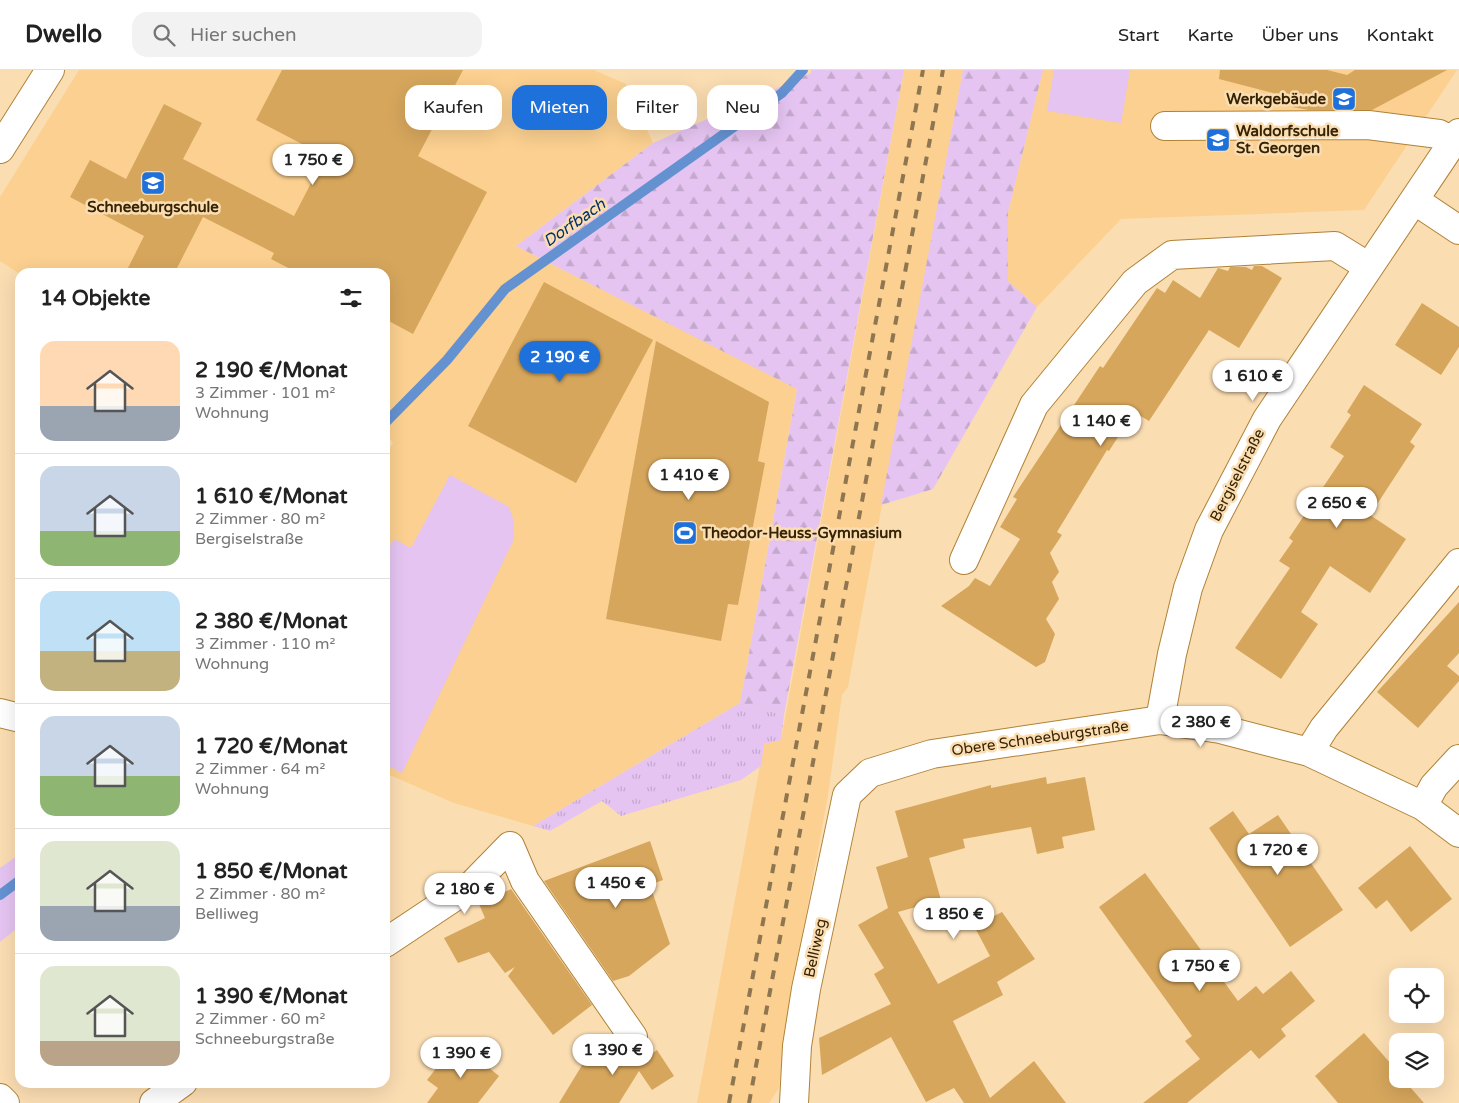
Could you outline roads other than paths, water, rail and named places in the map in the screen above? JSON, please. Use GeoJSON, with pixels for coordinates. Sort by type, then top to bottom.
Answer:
{"type":"FeatureCollection","features":[{"type":"Feature","properties":{"kind":"street"},"geometry":{"type":"LineString","coordinates":[[0,149],[50,70]]}},
{"type":"Feature","properties":{"kind":"street"},"geometry":{"type":"LineString","coordinates":[[1165,126],[1368,125],[1456,137]]}},
{"type":"Feature","properties":{"kind":"street","name":"Bergiselstraße"},"geometry":{"type":"LineString","coordinates":[[1160,720],[1172,654],[1188,588],[1210,530],[1267,419],[1456,137]]}},
{"type":"Feature","properties":{"kind":"street"},"geometry":{"type":"LineString","coordinates":[[1414,200],[1459,230]]}},
{"type":"Feature","properties":{"kind":"street"},"geometry":{"type":"LineString","coordinates":[[964,560],[1034,405],[1135,282],[1172,255],[1335,246],[1369,267]]}},
{"type":"Feature","properties":{"kind":"street"},"geometry":{"type":"LineString","coordinates":[[1309,752],[1324,728],[1459,563]]}},
{"type":"Feature","properties":{"kind":"street"},"geometry":{"type":"LineString","coordinates":[[0,713],[15,717]]}},
{"type":"Feature","properties":{"kind":"street","name":"Obere Schneeburgstraße"},"geometry":{"type":"LineString","coordinates":[[847,795],[870,773],[932,754],[1160,720],[1220,729],[1309,752],[1423,806],[1459,833]]}},
{"type":"Feature","properties":{"kind":"street"},"geometry":{"type":"LineString","coordinates":[[1423,806],[1434,786],[1459,759]]}},
{"type":"Feature","properties":{"kind":"street","name":"Belliweg"},"geometry":{"type":"LineString","coordinates":[[794,1103],[797,1046],[806,989],[847,795]]}},
{"type":"Feature","properties":{"kind":"street"},"geometry":{"type":"LineString","coordinates":[[390,940],[472,885],[510,846],[525,881],[632,1038]]}},
{"type":"Feature","properties":{"kind":"street"},"geometry":{"type":"LineString","coordinates":[[154,1103],[175,1088]]}},
{"type":"Feature","properties":{"kind":"street"},"geometry":{"type":"LineString","coordinates":[[0,1098],[5,1103]]}},
{"type":"Feature","properties":{"kind":"waterway","name":"Dorfbach"},"geometry":{"type":"LineString","coordinates":[[390,418],[447,360],[505,289],[782,93],[803,70]]}},
{"type":"Feature","properties":{"kind":"waterway","name":"Dorfbach"},"geometry":{"type":"LineString","coordinates":[[0,895],[15,884]]}},
{"type":"Feature","properties":{"kind":"railway"},"geometry":{"type":"LineString","coordinates":[[729,1103],[923,70]]}},
{"type":"Feature","properties":{"kind":"railway"},"geometry":{"type":"LineString","coordinates":[[749,1103],[943,70]]}},
{"type":"Feature","properties":{"kind":"place","name":"Werkgebäude"},"geometry":{"type":"Point","coordinates":[1344,99]}},
{"type":"Feature","properties":{"kind":"place","name":"Waldorfschule St. Georgen"},"geometry":{"type":"Point","coordinates":[1218,140]}},
{"type":"Feature","properties":{"kind":"place","name":"Schneeburgschule"},"geometry":{"type":"Point","coordinates":[153,183]}},
{"type":"Feature","properties":{"kind":"place","name":"Theodor-Heuss-Gymnasium"},"geometry":{"type":"Point","coordinates":[685,533]}}]}
